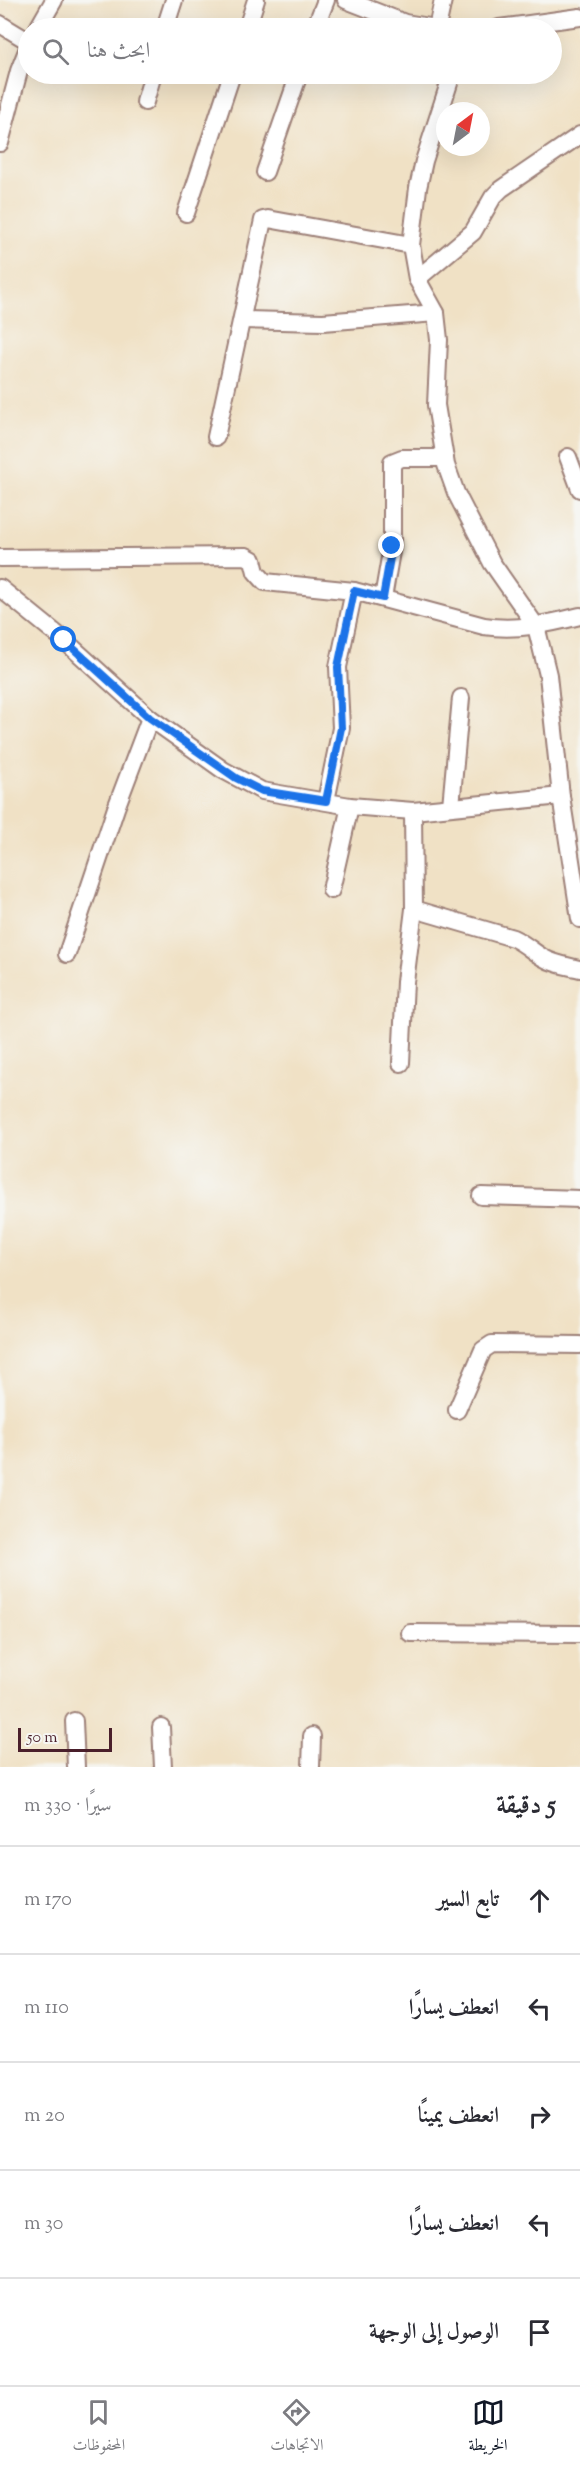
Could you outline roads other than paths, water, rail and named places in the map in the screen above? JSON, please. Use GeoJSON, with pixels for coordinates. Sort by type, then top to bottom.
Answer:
{"type":"FeatureCollection","features":[{"type":"Feature","properties":{"kind":"street"},"geometry":{"type":"LineString","coordinates":[[44,18],[54,0]]}},
{"type":"Feature","properties":{"kind":"street"},"geometry":{"type":"LineString","coordinates":[[168,18],[174,0]]}},
{"type":"Feature","properties":{"kind":"street"},"geometry":{"type":"LineString","coordinates":[[250,18],[256,0]]}},
{"type":"Feature","properties":{"kind":"street"},"geometry":{"type":"LineString","coordinates":[[319,18],[326,0]]}},
{"type":"Feature","properties":{"kind":"street"},"geometry":{"type":"LineString","coordinates":[[346,0],[392,18]]}},
{"type":"Feature","properties":{"kind":"street"},"geometry":{"type":"LineString","coordinates":[[438,18],[443,0]]}},
{"type":"Feature","properties":{"kind":"street"},"geometry":{"type":"LineString","coordinates":[[562,19],[580,17]]}},
{"type":"Feature","properties":{"kind":"street"},"geometry":{"type":"LineString","coordinates":[[0,24],[18,35]]}},
{"type":"Feature","properties":{"kind":"street"},"geometry":{"type":"LineString","coordinates":[[0,144],[18,79]]}},
{"type":"Feature","properties":{"kind":"street"},"geometry":{"type":"LineString","coordinates":[[0,82],[13,94]]}},
{"type":"Feature","properties":{"kind":"street"},"geometry":{"type":"LineString","coordinates":[[145,102],[150,84]]}},
{"type":"Feature","properties":{"kind":"street"},"geometry":{"type":"LineString","coordinates":[[186,213],[229,84]]}},
{"type":"Feature","properties":{"kind":"street"},"geometry":{"type":"LineString","coordinates":[[265,172],[296,84]]}},
{"type":"Feature","properties":{"kind":"street"},"geometry":{"type":"LineString","coordinates":[[449,84],[424,160],[411,244],[417,279],[436,313],[439,340],[436,405],[445,458],[456,493],[492,563],[536,626],[548,675],[561,796],[575,847],[580,919]]}},
{"type":"Feature","properties":{"kind":"street"},"geometry":{"type":"LineString","coordinates":[[417,279],[473,232],[493,197],[501,189],[580,135]]}},
{"type":"Feature","properties":{"kind":"street"},"geometry":{"type":"LineString","coordinates":[[216,437],[264,219],[411,244]]}},
{"type":"Feature","properties":{"kind":"street"},"geometry":{"type":"LineString","coordinates":[[242,320],[323,322],[436,313]]}},
{"type":"Feature","properties":{"kind":"street"},"geometry":{"type":"LineString","coordinates":[[383,598],[392,546],[392,462],[402,458],[445,458]]}},
{"type":"Feature","properties":{"kind":"street"},"geometry":{"type":"LineString","coordinates":[[568,458],[580,489]]}},
{"type":"Feature","properties":{"kind":"street"},"geometry":{"type":"LineString","coordinates":[[0,558],[246,556],[253,560],[256,572],[265,582],[354,591],[484,626],[506,628],[536,626],[580,616]]}},
{"type":"Feature","properties":{"kind":"street"},"geometry":{"type":"LineString","coordinates":[[0,588],[64,640],[150,718],[248,784],[276,794],[350,806],[413,811],[561,796]]}},
{"type":"Feature","properties":{"kind":"street"},"geometry":{"type":"LineString","coordinates":[[326,801],[341,728],[338,667],[354,591]]}},
{"type":"Feature","properties":{"kind":"street"},"geometry":{"type":"LineString","coordinates":[[451,806],[461,698]]}},
{"type":"Feature","properties":{"kind":"street"},"geometry":{"type":"LineString","coordinates":[[68,954],[116,807],[150,718]]}},
{"type":"Feature","properties":{"kind":"street"},"geometry":{"type":"LineString","coordinates":[[331,890],[350,806]]}},
{"type":"Feature","properties":{"kind":"street"},"geometry":{"type":"LineString","coordinates":[[401,1063],[405,982],[414,909],[413,811]]}},
{"type":"Feature","properties":{"kind":"street"},"geometry":{"type":"LineString","coordinates":[[414,909],[513,938],[528,945],[548,960],[580,969]]}},
{"type":"Feature","properties":{"kind":"street"},"geometry":{"type":"LineString","coordinates":[[481,1196],[580,1199]]}},
{"type":"Feature","properties":{"kind":"street"},"geometry":{"type":"LineString","coordinates":[[457,1410],[483,1350],[492,1344],[580,1345]]}},
{"type":"Feature","properties":{"kind":"street"},"geometry":{"type":"LineString","coordinates":[[410,1633],[580,1634]]}},
{"type":"Feature","properties":{"kind":"street"},"geometry":{"type":"LineString","coordinates":[[74,1721],[76,1767]]}},
{"type":"Feature","properties":{"kind":"street"},"geometry":{"type":"LineString","coordinates":[[161,1727],[163,1767]]}},
{"type":"Feature","properties":{"kind":"street"},"geometry":{"type":"LineString","coordinates":[[311,1767],[312,1736]]}}]}
